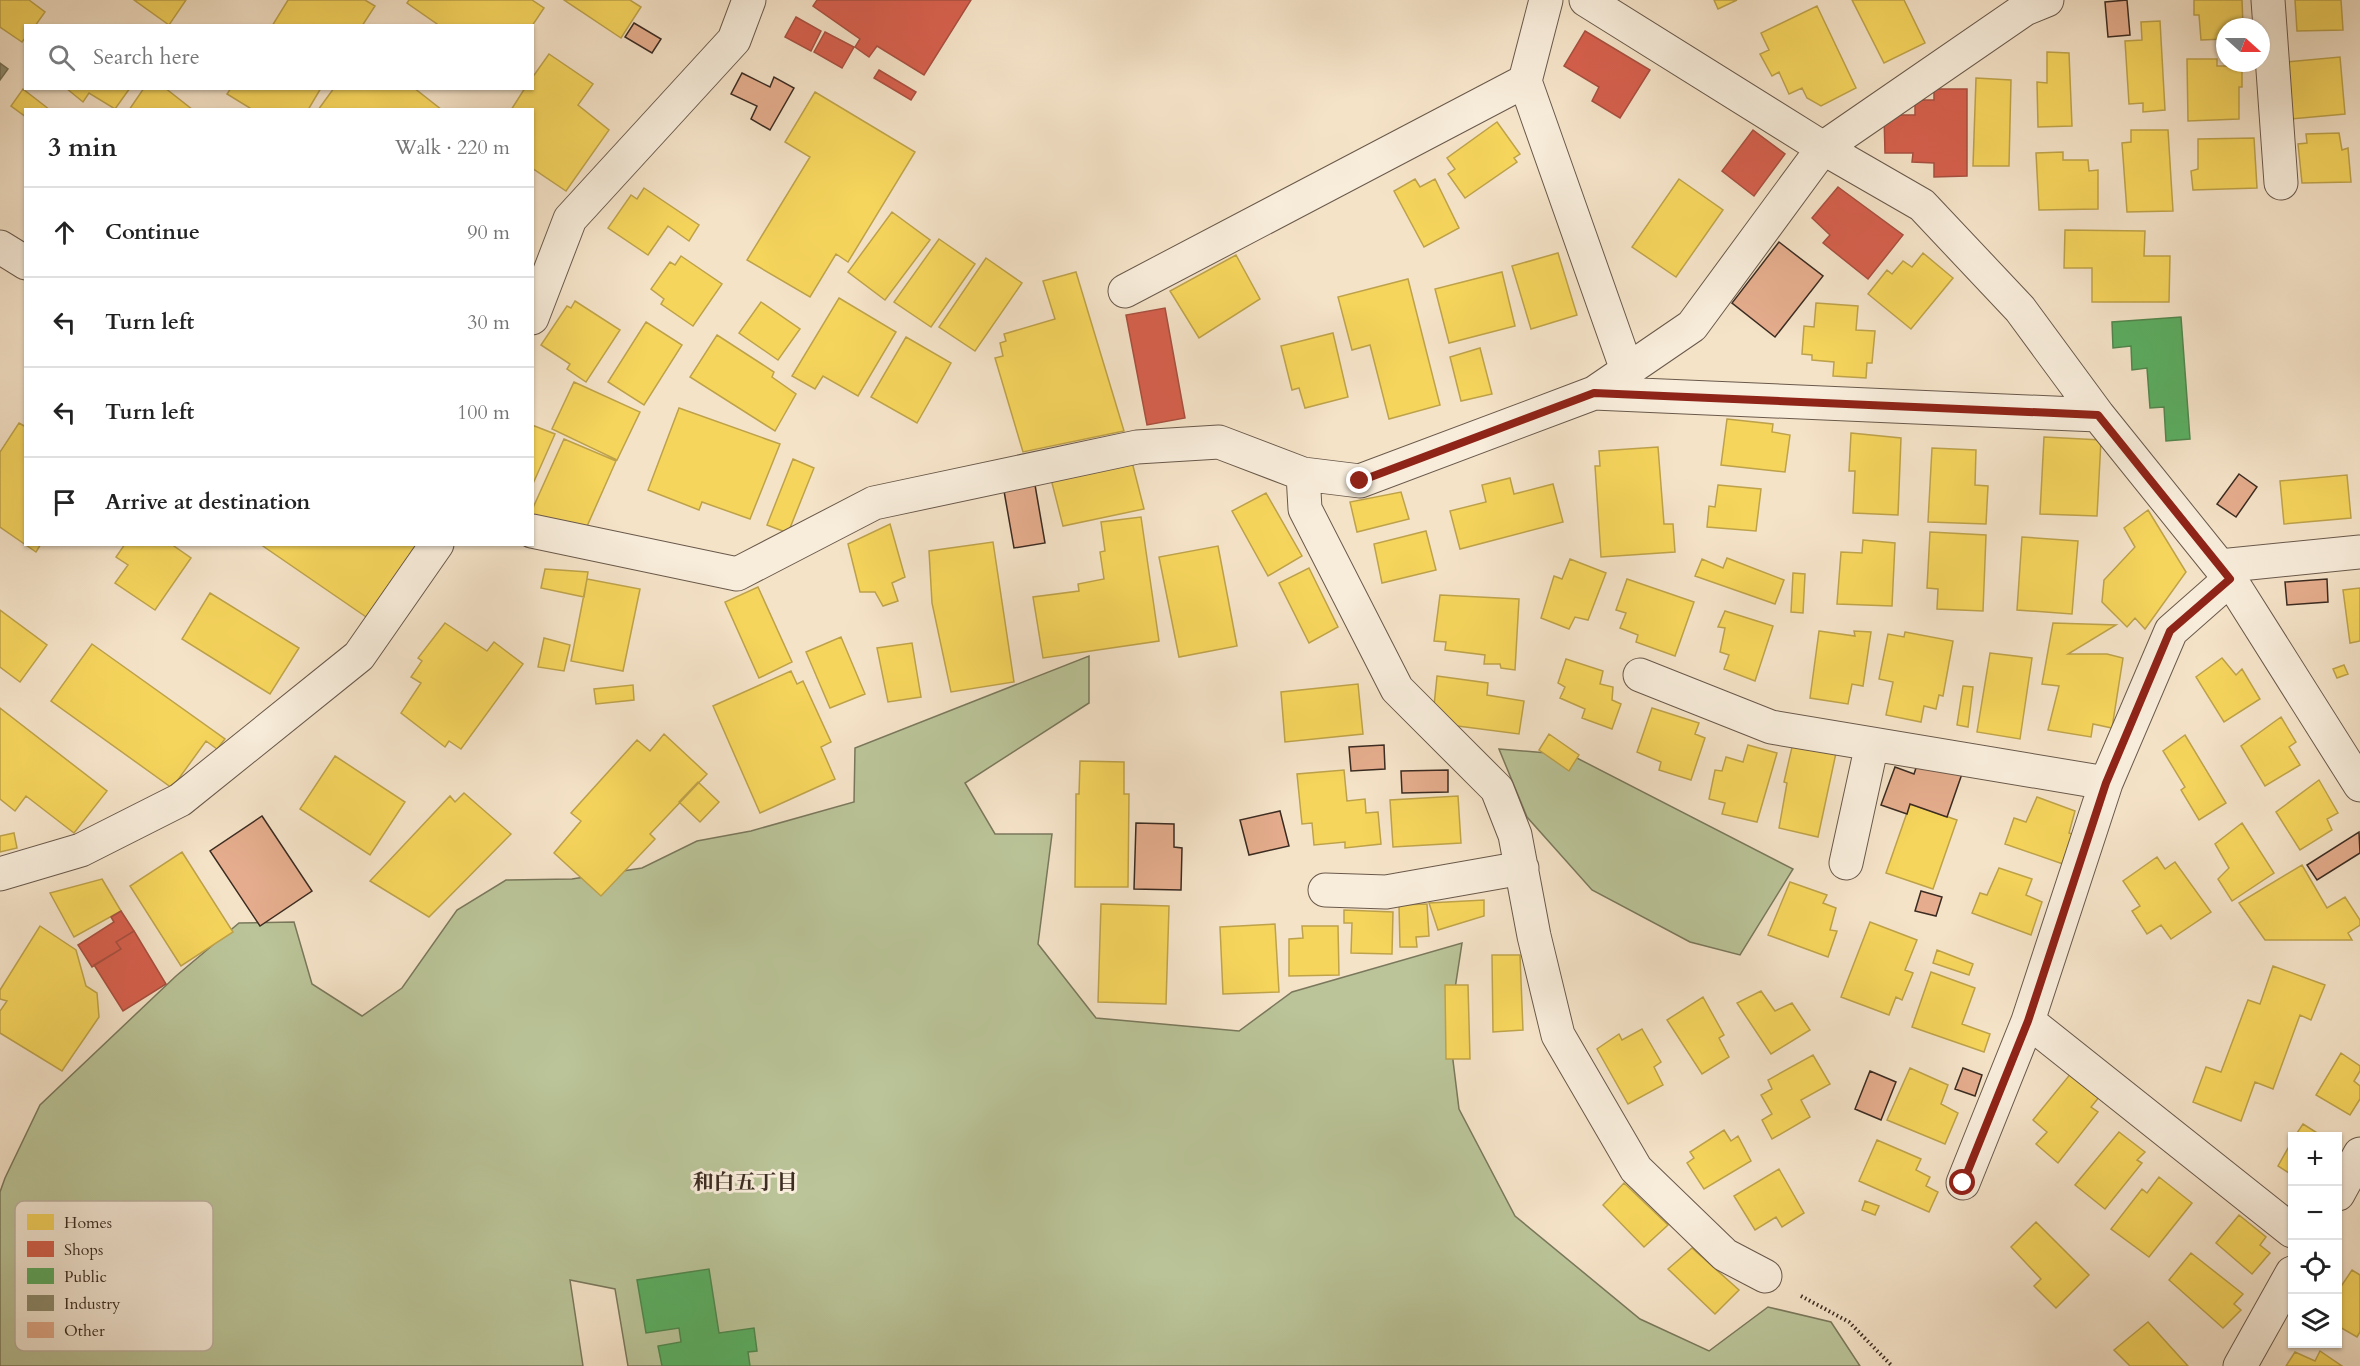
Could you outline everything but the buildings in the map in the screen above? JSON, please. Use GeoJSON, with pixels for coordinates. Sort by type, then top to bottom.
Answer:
{"type":"FeatureCollection","features":[{"type":"Feature","properties":{"kind":"street"},"geometry":{"type":"LineString","coordinates":[[534,313],[570,219],[734,40],[749,0]]}},
{"type":"Feature","properties":{"kind":"street"},"geometry":{"type":"LineString","coordinates":[[1546,0],[1525,81],[1627,370]]}},
{"type":"Feature","properties":{"kind":"street"},"geometry":{"type":"LineString","coordinates":[[1586,0],[1823,148],[1922,205],[2020,309],[2098,415],[2225,573],[2360,785]]}},
{"type":"Feature","properties":{"kind":"street"},"geometry":{"type":"LineString","coordinates":[[534,531],[737,574],[874,502],[1137,447],[1219,442],[1303,474],[1360,481],[1594,393],[1692,326],[1823,148],[2025,9],[2048,0]]}},
{"type":"Feature","properties":{"kind":"street"},"geometry":{"type":"LineString","coordinates":[[2268,0],[2281,183]]}},
{"type":"Feature","properties":{"kind":"street"},"geometry":{"type":"LineString","coordinates":[[1125,291],[1525,81]]}},
{"type":"Feature","properties":{"kind":"street"},"geometry":{"type":"LineString","coordinates":[[0,247],[24,262]]}},
{"type":"Feature","properties":{"kind":"street"},"geometry":{"type":"LineString","coordinates":[[1594,393],[2098,415]]}},
{"type":"Feature","properties":{"kind":"street"},"geometry":{"type":"LineString","coordinates":[[1303,474],[1305,509],[1397,689],[1497,789],[1515,835],[1534,936],[1558,1035],[1636,1169],[1725,1254],[1765,1276]]}},
{"type":"Feature","properties":{"kind":"street"},"geometry":{"type":"LineString","coordinates":[[0,874],[81,850],[180,800],[359,656],[436,546]]}},
{"type":"Feature","properties":{"kind":"street"},"geometry":{"type":"LineString","coordinates":[[1963,1183],[2028,1021],[2106,783],[2170,631],[2225,573],[2360,552]]}},
{"type":"Feature","properties":{"kind":"street"},"geometry":{"type":"LineString","coordinates":[[1640,675],[1771,726],[2106,783]]}},
{"type":"Feature","properties":{"kind":"street"},"geometry":{"type":"LineString","coordinates":[[1846,863],[1872,744]]}},
{"type":"Feature","properties":{"kind":"street"},"geometry":{"type":"LineString","coordinates":[[1324,890],[1386,892],[1522,868]]}},
{"type":"Feature","properties":{"kind":"street"},"geometry":{"type":"LineString","coordinates":[[2028,1021],[2288,1229]]}},
{"type":"Feature","properties":{"kind":"street"},"geometry":{"type":"LineString","coordinates":[[2342,1186],[2360,1154]]}},
{"type":"Feature","properties":{"kind":"street"},"geometry":{"type":"LineString","coordinates":[[2240,1366],[2288,1280]]}},
{"type":"Feature","properties":{"kind":"path"},"geometry":{"type":"LineString","coordinates":[[1765,1276],[1850,1322],[1892,1366]]}},
{"type":"Feature","properties":{"kind":"green space"},"geometry":{"type":"Polygon","coordinates":[[[1089,656],[1089,703],[965,783],[995,834],[1052,834],[1038,944],[1096,1018],[1239,1031],[1292,992],[1462,943],[1449,1028],[1459,1109],[1515,1216],[1640,1319],[1709,1351],[1768,1307],[1831,1322],[1860,1366],[628,1366],[615,1289],[570,1280],[583,1366],[0,1366],[0,1192],[40,1105],[176,976],[239,923],[294,922],[312,984],[362,1016],[402,988],[457,910],[506,880],[572,879],[642,868],[697,841],[751,831],[854,802],[855,748],[1089,656]]]}},
{"type":"Feature","properties":{"kind":"green space"},"geometry":{"type":"Polygon","coordinates":[[[1499,749],[1571,755],[1793,869],[1740,955],[1690,942],[1592,890],[1527,817],[1499,749]]]}},
{"type":"Feature","properties":{"kind":"district","name":"和白五丁目"},"geometry":{"type":"Point","coordinates":[745,1182]}},
{"type":"Feature","properties":{"kind":"route"},"geometry":{"type":"LineString","coordinates":[[1360,481],[1594,393],[2098,415],[2230,579],[2170,631],[2106,783],[2028,1021],[1963,1183]]}}]}
